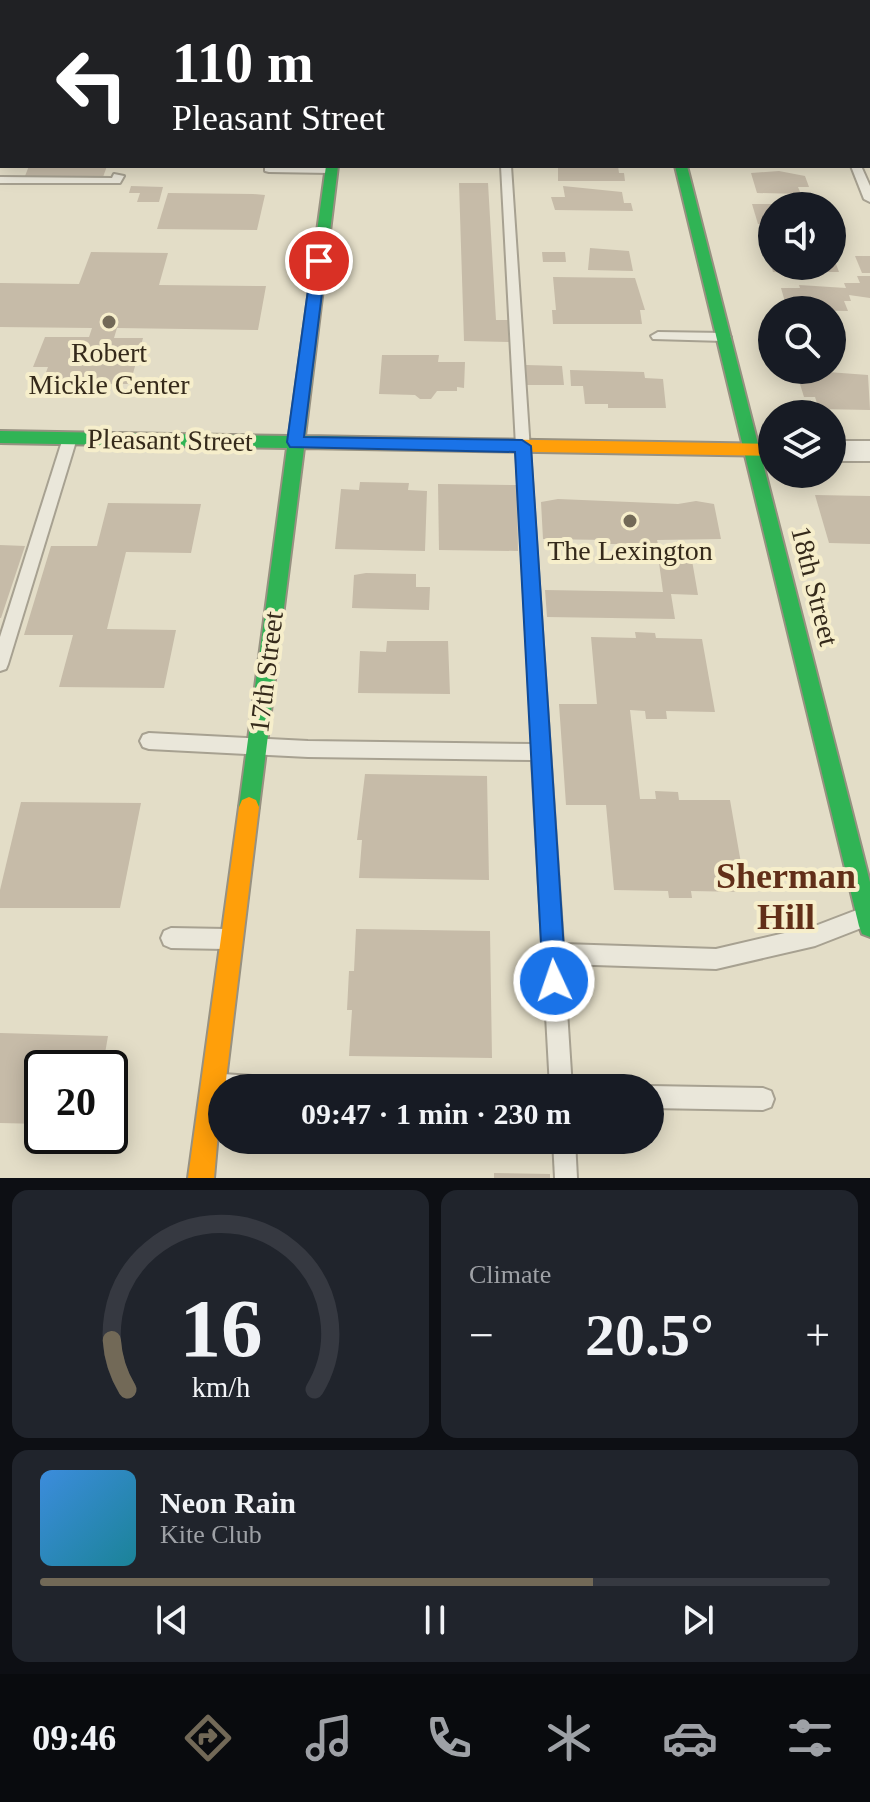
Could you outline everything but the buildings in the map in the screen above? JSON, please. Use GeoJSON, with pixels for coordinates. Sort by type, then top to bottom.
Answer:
{"type":"FeatureCollection","features":[{"type":"Feature","properties":{"kind":"street","name":"17th Street"},"geometry":{"type":"LineString","coordinates":[[214,1074],[332,168]]}},
{"type":"Feature","properties":{"kind":"street","name":"18th Street"},"geometry":{"type":"LineString","coordinates":[[682,168],[869,921]]}},
{"type":"Feature","properties":{"kind":"street","name":"Pleasant Street"},"geometry":{"type":"LineString","coordinates":[[0,437],[758,450]]}},
{"type":"Feature","properties":{"kind":"street"},"geometry":{"type":"LineString","coordinates":[[846,451],[870,451]]}},
{"type":"Feature","properties":{"kind":"street","name":"17th Street"},"geometry":{"type":"LineString","coordinates":[[201,1178],[208,1123]]}},
{"type":"Feature","properties":{"kind":"lane"},"geometry":{"type":"LineString","coordinates":[[269,169],[332,168]]}},
{"type":"Feature","properties":{"kind":"lane"},"geometry":{"type":"LineString","coordinates":[[506,168],[524,335],[522,446],[560,1074]]}},
{"type":"Feature","properties":{"kind":"lane"},"geometry":{"type":"LineString","coordinates":[[857,168],[870,199]]}},
{"type":"Feature","properties":{"kind":"lane"},"geometry":{"type":"LineString","coordinates":[[0,180],[116,181],[118,176]]}},
{"type":"Feature","properties":{"kind":"lane"},"geometry":{"type":"LineString","coordinates":[[658,336],[724,337]]}},
{"type":"Feature","properties":{"kind":"lane"},"geometry":{"type":"LineString","coordinates":[[0,664],[70,438]]}},
{"type":"Feature","properties":{"kind":"lane"},"geometry":{"type":"LineString","coordinates":[[149,741],[541,752]]}},
{"type":"Feature","properties":{"kind":"lane"},"geometry":{"type":"LineString","coordinates":[[553,954],[716,959],[869,921]]}},
{"type":"Feature","properties":{"kind":"lane"},"geometry":{"type":"LineString","coordinates":[[171,938],[232,939]]}},
{"type":"Feature","properties":{"kind":"lane"},"geometry":{"type":"LineString","coordinates":[[664,1097],[763,1099]]}},
{"type":"Feature","properties":{"kind":"lane"},"geometry":{"type":"LineString","coordinates":[[565,1154],[566,1178]]}},
{"type":"Feature","properties":{"kind":"traffic: fast"},"geometry":{"type":"LineString","coordinates":[[249,807],[332,168]]}},
{"type":"Feature","properties":{"kind":"traffic: fast"},"geometry":{"type":"LineString","coordinates":[[681,168],[870,926]]}},
{"type":"Feature","properties":{"kind":"traffic: fast"},"geometry":{"type":"LineString","coordinates":[[0,437],[474,445]]}},
{"type":"Feature","properties":{"kind":"traffic: slow"},"geometry":{"type":"LineString","coordinates":[[474,445],[758,450]]}},
{"type":"Feature","properties":{"kind":"traffic: slow"},"geometry":{"type":"LineString","coordinates":[[201,1178],[249,807]]}},
{"type":"Feature","properties":{"kind":"place","name":"Robert Mickle Center"},"geometry":{"type":"Point","coordinates":[109,322]}},
{"type":"Feature","properties":{"kind":"place","name":"The Lexington"},"geometry":{"type":"Point","coordinates":[630,521]}},
{"type":"Feature","properties":{"kind":"district","name":"Sherman Hill"},"geometry":{"type":"Point","coordinates":[786,896]}},
{"type":"Feature","properties":{"kind":"route"},"geometry":{"type":"LineString","coordinates":[[319,261],[295,442],[522,446],[554,981]]}}]}
